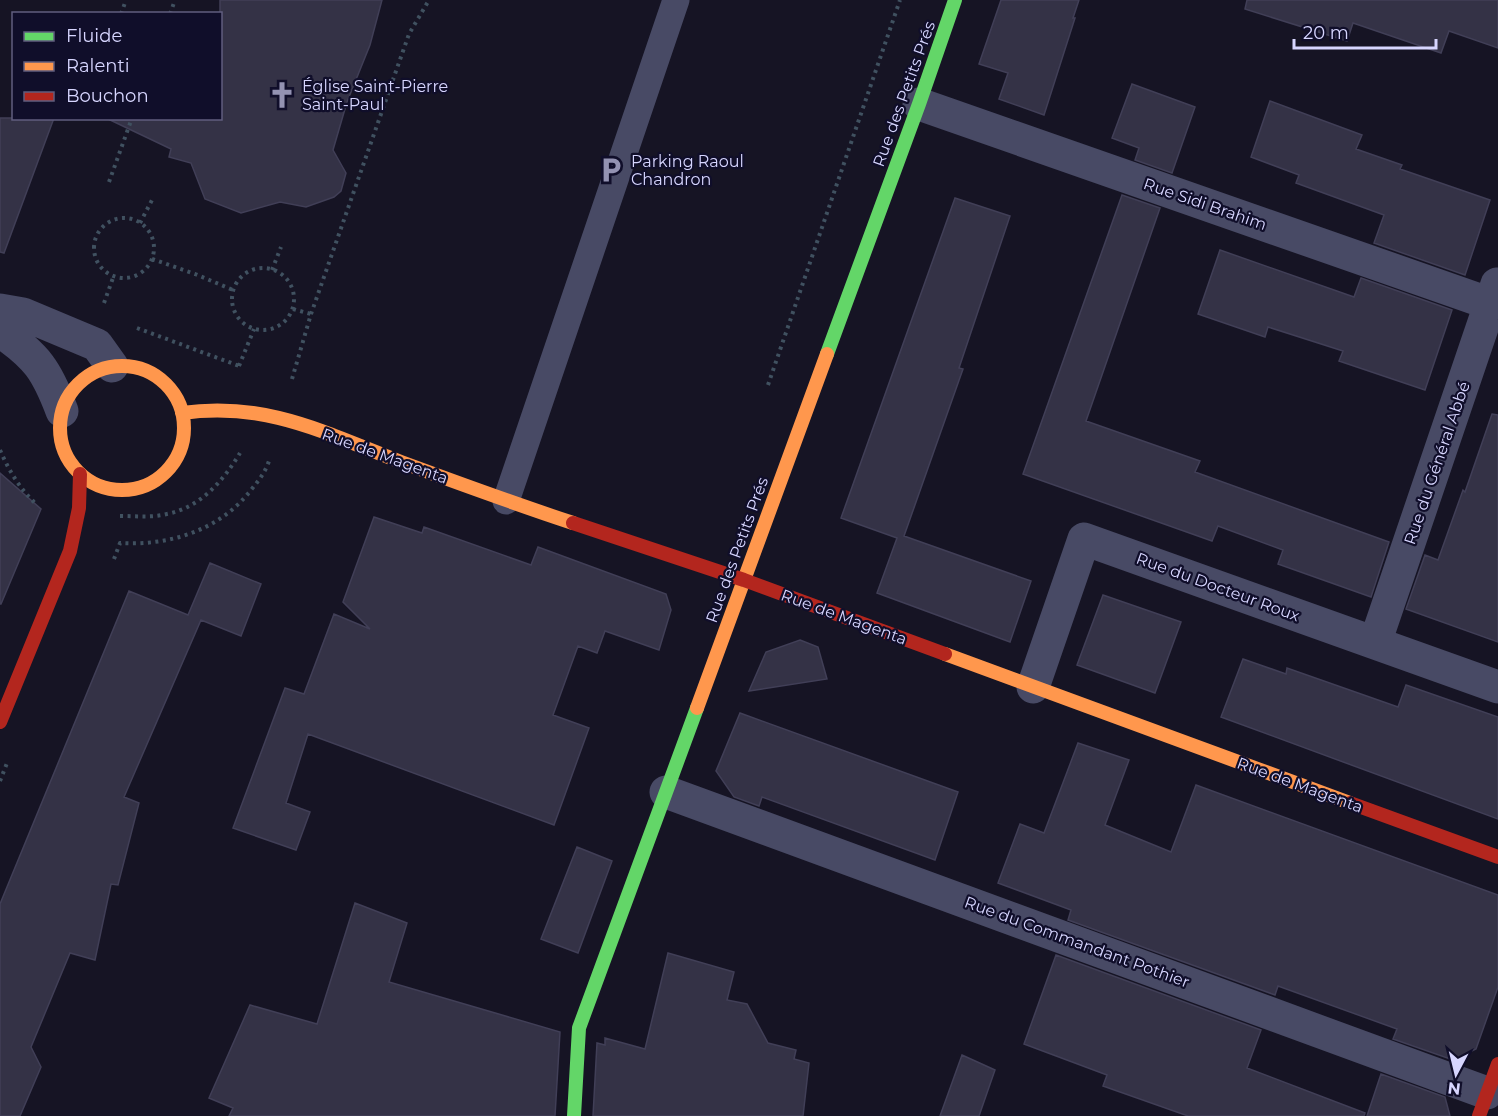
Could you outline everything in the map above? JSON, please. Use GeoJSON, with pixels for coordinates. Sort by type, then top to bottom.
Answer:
{"type":"FeatureCollection","features":[{"type":"Feature","properties":{"kind":"main road","name":"Rue des Petits Prés"},"geometry":{"type":"LineString","coordinates":[[574,1116],[579,1028],[919,104],[955,0]]}},
{"type":"Feature","properties":{"kind":"main road"},"geometry":{"type":"LineString","coordinates":[[112,366],[130,366],[147,370],[166,382],[179,400],[184,442],[175,462],[161,478],[141,488],[120,491],[98,486],[80,474],[69,461],[62,446],[60,429],[62,411],[69,396],[80,382],[95,372],[112,366]]}},
{"type":"Feature","properties":{"kind":"main road","name":"Rue de Magenta"},"geometry":{"type":"LineString","coordinates":[[182,413],[210,408],[259,412],[284,418],[506,501],[744,580],[1498,857]]}},
{"type":"Feature","properties":{"kind":"main road"},"geometry":{"type":"LineString","coordinates":[[0,722],[70,551],[79,508],[80,474]]}},
{"type":"Feature","properties":{"kind":"street","name":"Rue Sidi Brahim"},"geometry":{"type":"LineString","coordinates":[[919,104],[1494,293]]}},
{"type":"Feature","properties":{"kind":"street","name":"Rue du Général Abbé"},"geometry":{"type":"LineString","coordinates":[[1375,644],[1494,293]]}},
{"type":"Feature","properties":{"kind":"street"},"geometry":{"type":"LineString","coordinates":[[0,310],[23,314],[97,345],[112,366]]}},
{"type":"Feature","properties":{"kind":"street"},"geometry":{"type":"LineString","coordinates":[[0,331],[15,341],[41,367],[51,381],[62,411]]}},
{"type":"Feature","properties":{"kind":"street","name":"Rue du Docteur Roux"},"geometry":{"type":"LineString","coordinates":[[1033,687],[1084,539],[1498,687]]}},
{"type":"Feature","properties":{"kind":"street","name":"Rue du Commandant Pothier"},"geometry":{"type":"LineString","coordinates":[[666,792],[1488,1091]]}},
{"type":"Feature","properties":{"kind":"lane"},"geometry":{"type":"LineString","coordinates":[[506,501],[676,0]]}},
{"type":"Feature","properties":{"kind":"path"},"geometry":{"type":"LineString","coordinates":[[70,551],[111,566],[120,543],[164,542],[192,534],[217,521],[244,499],[266,471],[284,418],[290,385],[311,314],[409,34],[429,0]]}},
{"type":"Feature","properties":{"kind":"path"},"geometry":{"type":"LineString","coordinates":[[764,395],[900,0]]}},
{"type":"Feature","properties":{"kind":"path"},"geometry":{"type":"LineString","coordinates":[[109,182],[131,120]]}},
{"type":"Feature","properties":{"kind":"path"},"geometry":{"type":"LineString","coordinates":[[140,223],[152,200]]}},
{"type":"Feature","properties":{"kind":"path"},"geometry":{"type":"LineString","coordinates":[[120,217],[135,219],[140,223],[147,228],[154,241],[154,255],[147,268],[134,276],[121,278],[108,274],[95,255],[94,244],[97,234],[106,224],[120,217]]}},
{"type":"Feature","properties":{"kind":"path"},"geometry":{"type":"LineString","coordinates":[[272,270],[281,248]]}},
{"type":"Feature","properties":{"kind":"path"},"geometry":{"type":"LineString","coordinates":[[152,259],[233,290]]}},
{"type":"Feature","properties":{"kind":"path"},"geometry":{"type":"LineString","coordinates":[[260,268],[272,270],[286,278],[293,292],[293,309],[285,322],[270,330],[254,329],[243,324],[235,314],[232,302],[233,290],[239,279],[248,272],[260,268]]}},
{"type":"Feature","properties":{"kind":"path"},"geometry":{"type":"LineString","coordinates":[[104,305],[114,276]]}},
{"type":"Feature","properties":{"kind":"path"},"geometry":{"type":"LineString","coordinates":[[293,309],[311,314]]}},
{"type":"Feature","properties":{"kind":"path"},"geometry":{"type":"LineString","coordinates":[[239,366],[254,329]]}},
{"type":"Feature","properties":{"kind":"path"},"geometry":{"type":"LineString","coordinates":[[113,516],[146,517],[168,514],[189,506],[210,492],[227,474],[259,412]]}},
{"type":"Feature","properties":{"kind":"path"},"geometry":{"type":"LineString","coordinates":[[0,450],[7,468],[26,495],[42,509]]}},
{"type":"Feature","properties":{"kind":"path"},"geometry":{"type":"LineString","coordinates":[[0,781],[9,760]]}},
{"type":"Feature","properties":{"kind":"building","name":"Église Saint-Pierre Saint-Paul"},"geometry":{"type":"Polygon","coordinates":[[[220,0],[382,0],[370,45],[347,102],[333,150],[346,173],[341,191],[334,197],[306,207],[280,202],[241,213],[205,199],[191,163],[169,157],[171,149],[110,120],[222,120],[222,12],[220,12],[220,0]]]}},
{"type":"Feature","properties":{"kind":"building"},"geometry":{"type":"Polygon","coordinates":[[[1001,0],[1079,0],[1044,115],[999,99],[1008,73],[979,64],[1001,0]]]}},
{"type":"Feature","properties":{"kind":"building"},"geometry":{"type":"Polygon","coordinates":[[[1247,0],[1498,0],[1498,48],[1449,31],[1441,53],[1353,23],[1347,41],[1245,9],[1247,0]]]}},
{"type":"Feature","properties":{"kind":"building"},"geometry":{"type":"Polygon","coordinates":[[[1132,84],[1195,107],[1172,173],[1135,160],[1139,148],[1112,138],[1132,84]]]}},
{"type":"Feature","properties":{"kind":"building"},"geometry":{"type":"Polygon","coordinates":[[[1270,101],[1362,135],[1356,149],[1402,165],[1400,169],[1490,200],[1465,275],[1374,243],[1384,215],[1296,183],[1299,175],[1251,157],[1270,101]]]}},
{"type":"Feature","properties":{"kind":"building"},"geometry":{"type":"Polygon","coordinates":[[[0,118],[53,120],[4,253],[0,252],[0,118]]]}},
{"type":"Feature","properties":{"kind":"building"},"geometry":{"type":"Polygon","coordinates":[[[1122,195],[1160,208],[1086,421],[1200,461],[1195,472],[1389,542],[1371,597],[1278,564],[1283,550],[1218,526],[1212,541],[1023,474],[1122,195]]]}},
{"type":"Feature","properties":{"kind":"building"},"geometry":{"type":"Polygon","coordinates":[[[955,198],[1010,216],[959,368],[963,369],[904,536],[1031,581],[1010,642],[877,593],[897,538],[841,518],[955,198]]]}},
{"type":"Feature","properties":{"kind":"building"},"geometry":{"type":"Polygon","coordinates":[[[1220,250],[1354,297],[1361,278],[1452,310],[1425,390],[1339,361],[1343,351],[1268,327],[1265,337],[1198,314],[1220,250]]]}},
{"type":"Feature","properties":{"kind":"building"},"geometry":{"type":"Polygon","coordinates":[[[1492,414],[1498,415],[1498,642],[1406,609],[1425,555],[1438,560],[1492,414]]]}},
{"type":"Feature","properties":{"kind":"building"},"geometry":{"type":"Polygon","coordinates":[[[0,473],[41,509],[1,604],[0,604],[0,473]]]}},
{"type":"Feature","properties":{"kind":"building"},"geometry":{"type":"Polygon","coordinates":[[[374,517],[422,533],[424,527],[531,565],[538,547],[666,594],[671,610],[659,650],[605,631],[597,653],[578,646],[553,715],[589,728],[554,825],[308,734],[286,803],[310,812],[296,850],[233,828],[285,688],[304,694],[334,614],[370,629],[343,602],[374,517]]]}},
{"type":"Feature","properties":{"kind":"building"},"geometry":{"type":"Polygon","coordinates":[[[210,563],[261,584],[241,636],[201,620],[124,797],[139,803],[118,885],[111,884],[95,960],[70,953],[31,1047],[41,1067],[20,1116],[0,1116],[0,904],[129,591],[188,615],[210,563]]]}},
{"type":"Feature","properties":{"kind":"building"},"geometry":{"type":"Polygon","coordinates":[[[1103,595],[1181,622],[1155,693],[1077,665],[1103,595]]]}},
{"type":"Feature","properties":{"kind":"building"},"geometry":{"type":"Polygon","coordinates":[[[800,640],[818,647],[827,679],[749,691],[766,652],[800,640]]]}},
{"type":"Feature","properties":{"kind":"building"},"geometry":{"type":"Polygon","coordinates":[[[1243,659],[1286,674],[1287,668],[1398,707],[1406,685],[1498,717],[1498,819],[1221,717],[1243,659]]]}},
{"type":"Feature","properties":{"kind":"building"},"geometry":{"type":"Polygon","coordinates":[[[740,713],[958,792],[935,860],[762,797],[759,806],[734,797],[716,771],[740,713]]]}},
{"type":"Feature","properties":{"kind":"building"},"geometry":{"type":"Polygon","coordinates":[[[1078,743],[1129,760],[1105,825],[1171,852],[1196,785],[1498,895],[1498,987],[1476,1049],[1453,1060],[1393,1039],[1397,1029],[1278,986],[1275,995],[1068,920],[1071,910],[998,883],[1020,824],[1044,833],[1078,743]]]}},
{"type":"Feature","properties":{"kind":"building"},"geometry":{"type":"Polygon","coordinates":[[[577,847],[612,861],[578,953],[541,939],[577,847]]]}},
{"type":"Feature","properties":{"kind":"building"},"geometry":{"type":"Polygon","coordinates":[[[355,903],[407,923],[389,982],[560,1032],[555,1116],[229,1116],[233,1108],[209,1098],[250,1005],[317,1024],[355,903]]]}},
{"type":"Feature","properties":{"kind":"building"},"geometry":{"type":"Polygon","coordinates":[[[668,953],[734,972],[727,1000],[747,1004],[768,1043],[796,1050],[794,1059],[809,1063],[803,1116],[593,1116],[597,1043],[605,1045],[605,1038],[645,1049],[668,953]]]}},
{"type":"Feature","properties":{"kind":"building"},"geometry":{"type":"Polygon","coordinates":[[[1056,955],[1261,1030],[1247,1068],[1365,1113],[1364,1116],[1188,1116],[1103,1086],[1107,1075],[1024,1044],[1056,955]]]}},
{"type":"Feature","properties":{"kind":"building"},"geometry":{"type":"Polygon","coordinates":[[[962,1055],[995,1070],[979,1116],[940,1116],[962,1055]]]}},
{"type":"Feature","properties":{"kind":"building"},"geometry":{"type":"Polygon","coordinates":[[[1381,1074],[1445,1097],[1450,1116],[1367,1116],[1381,1074]]]}},
{"type":"Feature","properties":{"kind":"traffic: fast"},"geometry":{"type":"LineString","coordinates":[[827,354],[955,0]]}},
{"type":"Feature","properties":{"kind":"traffic: fast"},"geometry":{"type":"LineString","coordinates":[[574,1116],[579,1028],[697,708]]}},
{"type":"Feature","properties":{"kind":"traffic: slow"},"geometry":{"type":"LineString","coordinates":[[697,708],[827,354]]}},
{"type":"Feature","properties":{"kind":"traffic: slow"},"geometry":{"type":"LineString","coordinates":[[122,366],[146,370],[166,384],[180,404],[184,428],[180,452],[166,472],[146,486],[122,490],[98,486],[78,472],[64,452],[60,428],[64,404],[78,384],[98,370],[122,366]]}},
{"type":"Feature","properties":{"kind":"traffic: slow"},"geometry":{"type":"LineString","coordinates":[[182,413],[212,410],[241,412],[294,422],[465,486],[573,523]]}},
{"type":"Feature","properties":{"kind":"traffic: slow"},"geometry":{"type":"LineString","coordinates":[[945,654],[1350,803]]}},
{"type":"Feature","properties":{"kind":"traffic: jam"},"geometry":{"type":"LineString","coordinates":[[0,722],[70,551],[79,508],[80,474]]}},
{"type":"Feature","properties":{"kind":"traffic: jam"},"geometry":{"type":"LineString","coordinates":[[573,523],[744,580],[945,654]]}},
{"type":"Feature","properties":{"kind":"traffic: jam"},"geometry":{"type":"LineString","coordinates":[[1350,803],[1498,857]]}},
{"type":"Feature","properties":{"kind":"traffic: jam"},"geometry":{"type":"LineString","coordinates":[[1479,1116],[1498,1064]]}},
{"type":"Feature","properties":{"kind":"place","name":"Église Saint-Pierre Saint-Paul"},"geometry":{"type":"Point","coordinates":[282,95]}},
{"type":"Feature","properties":{"kind":"place","name":"Parking Raoul Chandron"},"geometry":{"type":"Point","coordinates":[611,170]}}]}
